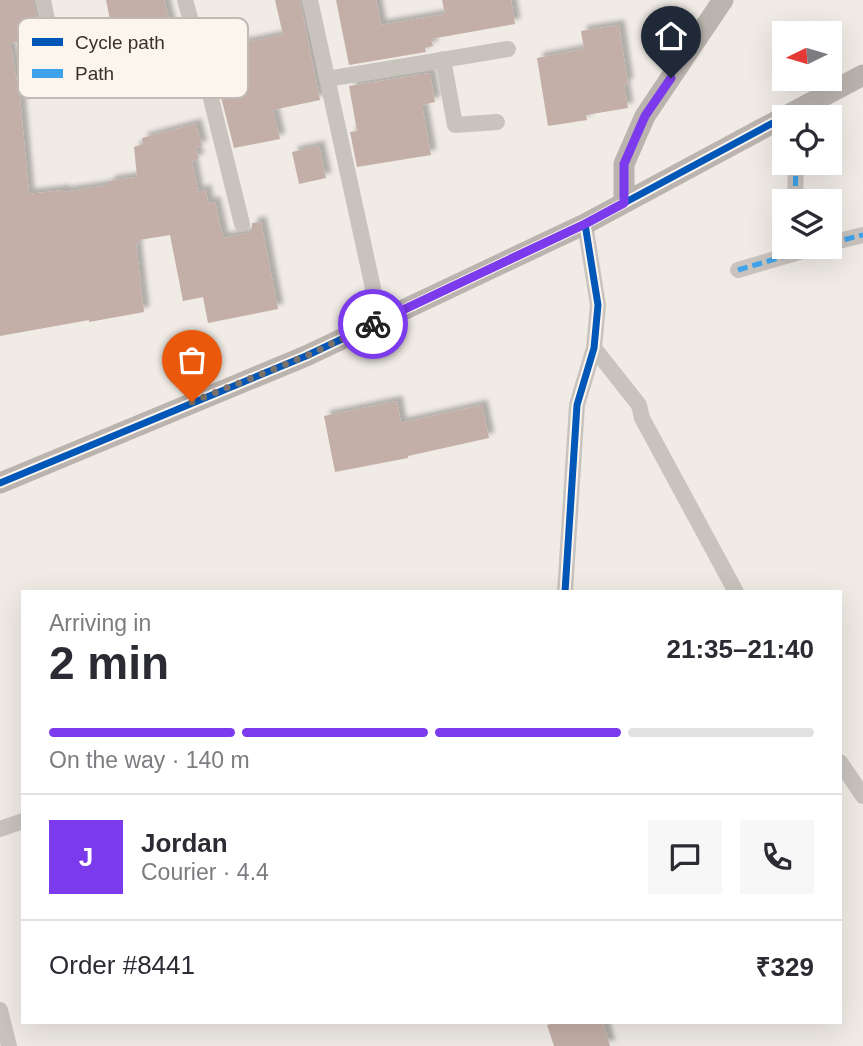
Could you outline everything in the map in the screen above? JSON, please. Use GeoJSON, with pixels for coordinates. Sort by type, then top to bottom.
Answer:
{"type":"FeatureCollection","features":[{"type":"Feature","properties":{"kind":"street"},"geometry":{"type":"LineString","coordinates":[[43,0],[47,18]]}},
{"type":"Feature","properties":{"kind":"street"},"geometry":{"type":"LineString","coordinates":[[185,0],[190,18]]}},
{"type":"Feature","properties":{"kind":"street"},"geometry":{"type":"LineString","coordinates":[[310,0],[380,320]]}},
{"type":"Feature","properties":{"kind":"street"},"geometry":{"type":"LineString","coordinates":[[624,203],[624,164],[645,116],[723,0]]}},
{"type":"Feature","properties":{"kind":"street"},"geometry":{"type":"LineString","coordinates":[[327,79],[508,48]]}},
{"type":"Feature","properties":{"kind":"street"},"geometry":{"type":"LineString","coordinates":[[443,59],[456,125],[497,122]]}},
{"type":"Feature","properties":{"kind":"street"},"geometry":{"type":"LineString","coordinates":[[810,105],[863,75]]}},
{"type":"Feature","properties":{"kind":"street"},"geometry":{"type":"LineString","coordinates":[[211,98],[242,223]]}},
{"type":"Feature","properties":{"kind":"street"},"geometry":{"type":"LineString","coordinates":[[0,483],[306,356],[585,224],[772,126]]}},
{"type":"Feature","properties":{"kind":"street"},"geometry":{"type":"LineString","coordinates":[[565,590],[577,405],[594,348],[598,305],[585,224]]}},
{"type":"Feature","properties":{"kind":"street"},"geometry":{"type":"LineString","coordinates":[[842,240],[863,235]]}},
{"type":"Feature","properties":{"kind":"street"},"geometry":{"type":"LineString","coordinates":[[738,270],[772,257]]}},
{"type":"Feature","properties":{"kind":"street"},"geometry":{"type":"LineString","coordinates":[[594,348],[639,405],[642,418],[735,590]]}},
{"type":"Feature","properties":{"kind":"street"},"geometry":{"type":"LineString","coordinates":[[842,765],[863,796]]}},
{"type":"Feature","properties":{"kind":"street"},"geometry":{"type":"LineString","coordinates":[[0,829],[21,822]]}},
{"type":"Feature","properties":{"kind":"street"},"geometry":{"type":"LineString","coordinates":[[0,1010],[9,1046]]}},
{"type":"Feature","properties":{"kind":"building"},"geometry":{"type":"Polygon","coordinates":[[[0,0],[33,0],[37,18],[18,18],[18,42],[10,43],[20,98],[29,194],[109,185],[109,181],[137,177],[134,147],[143,144],[142,138],[196,124],[202,146],[195,148],[199,159],[192,161],[198,192],[206,190],[208,203],[215,202],[223,238],[248,233],[252,223],[261,222],[278,309],[208,323],[203,297],[183,301],[170,235],[139,240],[136,244],[144,312],[0,336],[0,0]]]}},
{"type":"Feature","properties":{"kind":"building"},"geometry":{"type":"Polygon","coordinates":[[[106,0],[164,0],[169,18],[110,18],[106,0]]]}},
{"type":"Feature","properties":{"kind":"building"},"geometry":{"type":"Polygon","coordinates":[[[275,0],[300,0],[320,100],[273,110],[280,139],[234,148],[221,98],[248,98],[248,42],[283,35],[275,0]]]}},
{"type":"Feature","properties":{"kind":"building"},"geometry":{"type":"Polygon","coordinates":[[[336,0],[376,0],[381,25],[445,14],[442,0],[511,0],[515,24],[431,39],[433,46],[425,48],[426,52],[349,65],[336,0]]]}},
{"type":"Feature","properties":{"kind":"building"},"geometry":{"type":"Polygon","coordinates":[[[619,25],[628,84],[624,85],[628,108],[586,115],[587,120],[548,126],[537,58],[584,49],[581,31],[619,25]]]}},
{"type":"Feature","properties":{"kind":"building"},"geometry":{"type":"Polygon","coordinates":[[[430,73],[435,102],[422,105],[431,155],[357,167],[350,132],[357,131],[349,86],[430,73]]]}},
{"type":"Feature","properties":{"kind":"building"},"geometry":{"type":"Polygon","coordinates":[[[319,146],[326,178],[299,184],[292,152],[319,146]]]}},
{"type":"Feature","properties":{"kind":"building"},"geometry":{"type":"Polygon","coordinates":[[[397,401],[401,423],[482,405],[489,438],[335,472],[324,416],[397,401]]]}},
{"type":"Feature","properties":{"kind":"building"},"geometry":{"type":"Polygon","coordinates":[[[604,1024],[610,1046],[554,1046],[547,1025],[604,1024]]]}},
{"type":"Feature","properties":{"kind":"marked path"},"geometry":{"type":"LineString","coordinates":[[795,189],[796,175]]}},
{"type":"Feature","properties":{"kind":"marked path"},"geometry":{"type":"LineString","coordinates":[[842,240],[863,235]]}},
{"type":"Feature","properties":{"kind":"marked path"},"geometry":{"type":"LineString","coordinates":[[738,270],[775,259]]}},
{"type":"Feature","properties":{"kind":"cycle path"},"geometry":{"type":"LineString","coordinates":[[0,483],[306,356],[585,224],[772,123]]}},
{"type":"Feature","properties":{"kind":"cycle path"},"geometry":{"type":"LineString","coordinates":[[565,590],[577,405],[594,348],[598,305],[585,224]]}},
{"type":"Feature","properties":{"kind":"way so far"},"geometry":{"type":"LineString","coordinates":[[192,402],[306,356],[373,324]]}},
{"type":"Feature","properties":{"kind":"route"},"geometry":{"type":"LineString","coordinates":[[373,324],[624,203],[624,164],[645,116],[671,78]]}}]}
